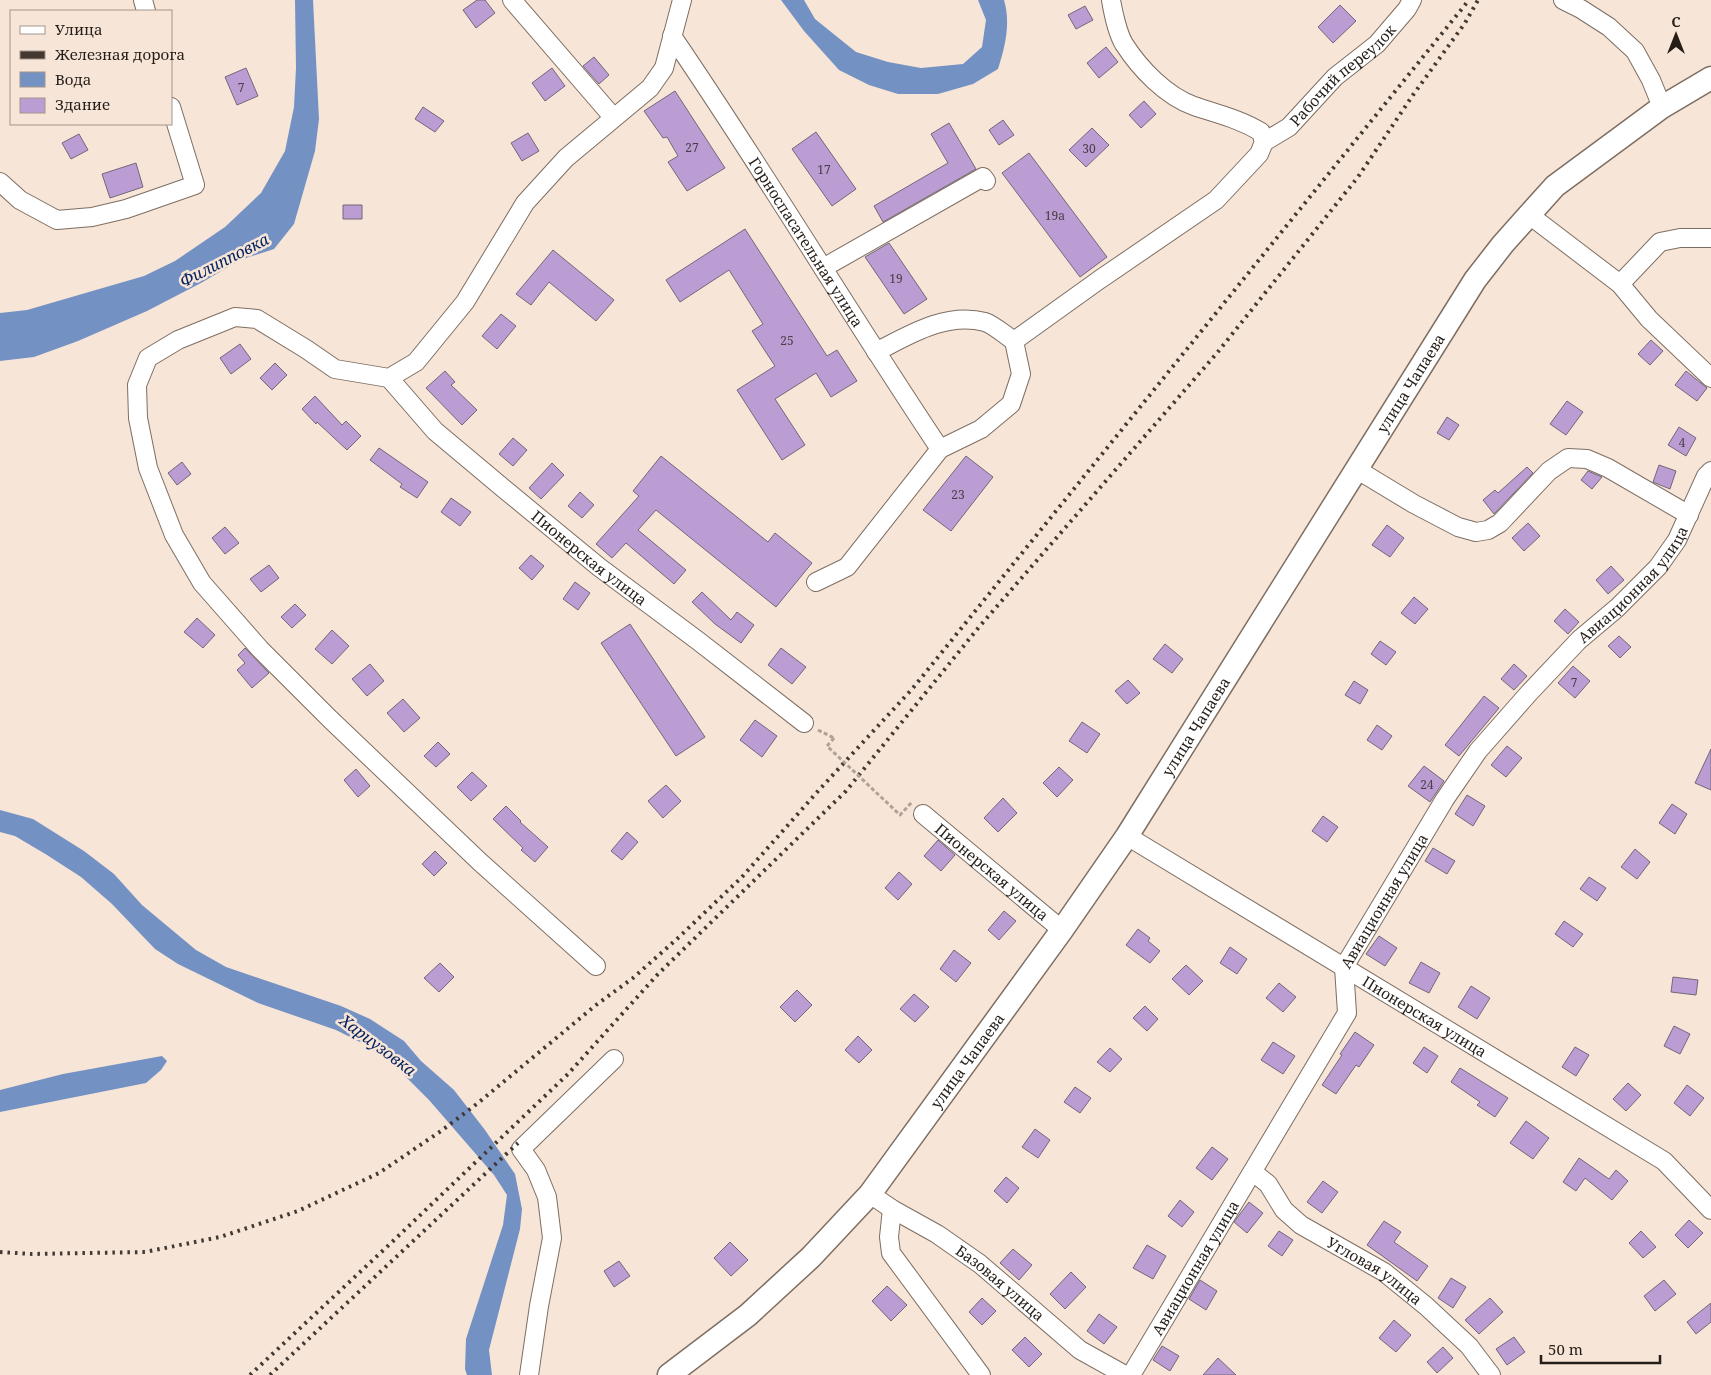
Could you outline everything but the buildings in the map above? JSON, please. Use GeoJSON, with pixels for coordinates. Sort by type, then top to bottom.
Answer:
{"type":"FeatureCollection","features":[{"type":"Feature","properties":{"kind":"street"},"geometry":{"type":"LineString","coordinates":[[512,0],[613,117]]}},
{"type":"Feature","properties":{"kind":"street"},"geometry":{"type":"LineString","coordinates":[[596,966],[480,862],[260,649],[202,583],[174,536],[148,468],[138,418],[137,385],[148,358],[178,340],[234,317],[257,319],[306,349],[334,369],[389,378],[416,362],[465,302],[500,248],[525,203],[566,158],[650,88],[664,68],[682,0]]}},
{"type":"Feature","properties":{"kind":"street"},"geometry":{"type":"LineString","coordinates":[[1014,341],[1216,200],[1259,154],[1264,142],[1261,132],[1248,124],[1192,106],[1169,95],[1147,73],[1123,43],[1111,0]]}},
{"type":"Feature","properties":{"kind":"street","name":"Рабочий переулок"},"geometry":{"type":"LineString","coordinates":[[1264,142],[1289,128],[1335,77],[1377,44],[1407,9],[1412,0]]}},
{"type":"Feature","properties":{"kind":"street"},"geometry":{"type":"LineString","coordinates":[[1563,0],[1581,8],[1609,27],[1635,51],[1651,80],[1662,107]]}},
{"type":"Feature","properties":{"kind":"street","name":"Горноспасательная улица"},"geometry":{"type":"LineString","coordinates":[[672,36],[746,145],[876,352],[940,449]]}},
{"type":"Feature","properties":{"kind":"street","name":"улица Чапаева"},"geometry":{"type":"LineString","coordinates":[[669,1375],[748,1315],[811,1257],[870,1194],[1062,930],[1127,836],[1475,280],[1502,244],[1555,186],[1662,107],[1711,78]]}},
{"type":"Feature","properties":{"kind":"street"},"geometry":{"type":"LineString","coordinates":[[0,182],[20,200],[57,220],[92,217],[126,209],[195,186],[172,110]]}},
{"type":"Feature","properties":{"kind":"street"},"geometry":{"type":"LineString","coordinates":[[823,268],[983,177],[986,181]]}},
{"type":"Feature","properties":{"kind":"street"},"geometry":{"type":"LineString","coordinates":[[1528,214],[1620,284],[1649,319],[1711,378]]}},
{"type":"Feature","properties":{"kind":"street"},"geometry":{"type":"LineString","coordinates":[[1620,284],[1660,242],[1680,238],[1711,238]]}},
{"type":"Feature","properties":{"kind":"street"},"geometry":{"type":"LineString","coordinates":[[816,582],[847,567],[940,449],[981,429],[1011,404],[1021,374],[1014,341],[986,322],[959,319],[919,330],[876,352]]}},
{"type":"Feature","properties":{"kind":"street","name":"Пионерская улица"},"geometry":{"type":"LineString","coordinates":[[389,378],[435,430],[503,488],[599,567],[804,723]]}},
{"type":"Feature","properties":{"kind":"street"},"geometry":{"type":"LineString","coordinates":[[1356,469],[1458,527],[1476,532],[1488,530],[1500,523],[1549,471],[1568,458],[1587,459],[1608,468],[1689,515]]}},
{"type":"Feature","properties":{"kind":"street","name":"Авиационная улица"},"geometry":{"type":"LineString","coordinates":[[1131,1375],[1188,1276],[1253,1172],[1347,1013],[1344,966],[1445,799],[1478,751],[1529,693],[1579,640],[1617,608],[1658,567],[1677,540],[1706,476],[1711,471]]}},
{"type":"Feature","properties":{"kind":"street","name":"Пионерская улица"},"geometry":{"type":"LineString","coordinates":[[918,808],[1062,930]]}},
{"type":"Feature","properties":{"kind":"street","name":"Пионерская улица"},"geometry":{"type":"LineString","coordinates":[[1127,836],[1664,1162],[1711,1210]]}},
{"type":"Feature","properties":{"kind":"street"},"geometry":{"type":"LineString","coordinates":[[529,1375],[539,1306],[552,1238],[547,1197],[536,1170],[522,1149],[614,1060]]}},
{"type":"Feature","properties":{"kind":"street","name":"Угловая улица"},"geometry":{"type":"LineString","coordinates":[[1253,1172],[1268,1184],[1284,1210],[1301,1224],[1384,1272],[1426,1306],[1469,1346],[1491,1375]]}},
{"type":"Feature","properties":{"kind":"street","name":"Базовая улица"},"geometry":{"type":"LineString","coordinates":[[870,1194],[892,1209],[937,1234],[980,1264],[1080,1350],[1125,1375]]}},
{"type":"Feature","properties":{"kind":"street"},"geometry":{"type":"LineString","coordinates":[[892,1209],[889,1237],[891,1253],[981,1375]]}},
{"type":"Feature","properties":{"kind":"path"},"geometry":{"type":"LineString","coordinates":[[834,738],[827,746],[900,815],[918,808]]}},
{"type":"Feature","properties":{"kind":"water","name":"Филипповка"},"geometry":{"type":"Polygon","coordinates":[[[295,0],[313,0],[319,119],[315,151],[294,224],[274,249],[240,260],[147,311],[78,341],[34,357],[0,361],[0,313],[27,310],[144,276],[175,261],[225,227],[261,193],[285,151],[294,107],[296,68],[295,0]]]}},
{"type":"Feature","properties":{"kind":"water"},"geometry":{"type":"Polygon","coordinates":[[[781,0],[804,0],[815,19],[856,52],[888,62],[921,68],[963,64],[982,47],[986,20],[978,0],[1004,0],[1007,17],[1005,44],[998,69],[973,84],[938,94],[898,94],[869,85],[839,70],[804,31],[781,0]]]}},
{"type":"Feature","properties":{"kind":"water","name":"Хариузовка"},"geometry":{"type":"Polygon","coordinates":[[[0,810],[33,819],[84,851],[114,874],[142,905],[196,950],[226,967],[341,1006],[370,1019],[404,1041],[421,1061],[454,1090],[485,1130],[515,1174],[522,1209],[520,1229],[489,1350],[492,1375],[467,1375],[465,1369],[466,1339],[503,1225],[507,1195],[494,1175],[429,1100],[390,1061],[362,1043],[336,1030],[258,1003],[178,964],[155,949],[112,904],[81,877],[15,836],[0,832],[0,810]]]}},
{"type":"Feature","properties":{"kind":"water"},"geometry":{"type":"Polygon","coordinates":[[[162,1056],[167,1061],[161,1070],[146,1083],[0,1112],[0,1090],[63,1074],[162,1056]]]}},
{"type":"Feature","properties":{"kind":"railway"},"geometry":{"type":"LineString","coordinates":[[0,1252],[32,1254],[145,1252],[220,1237],[298,1211],[379,1173],[441,1131],[478,1103],[596,1005],[633,978],[742,877],[913,688],[1469,0]]}},
{"type":"Feature","properties":{"kind":"railway"},"geometry":{"type":"LineString","coordinates":[[250,1375],[568,1074],[658,974],[846,791],[979,627],[1217,353],[1358,177],[1413,95],[1465,23],[1478,0]]}},
{"type":"Feature","properties":{"kind":"railway"},"geometry":{"type":"LineString","coordinates":[[270,1375],[518,1143]]}}]}
